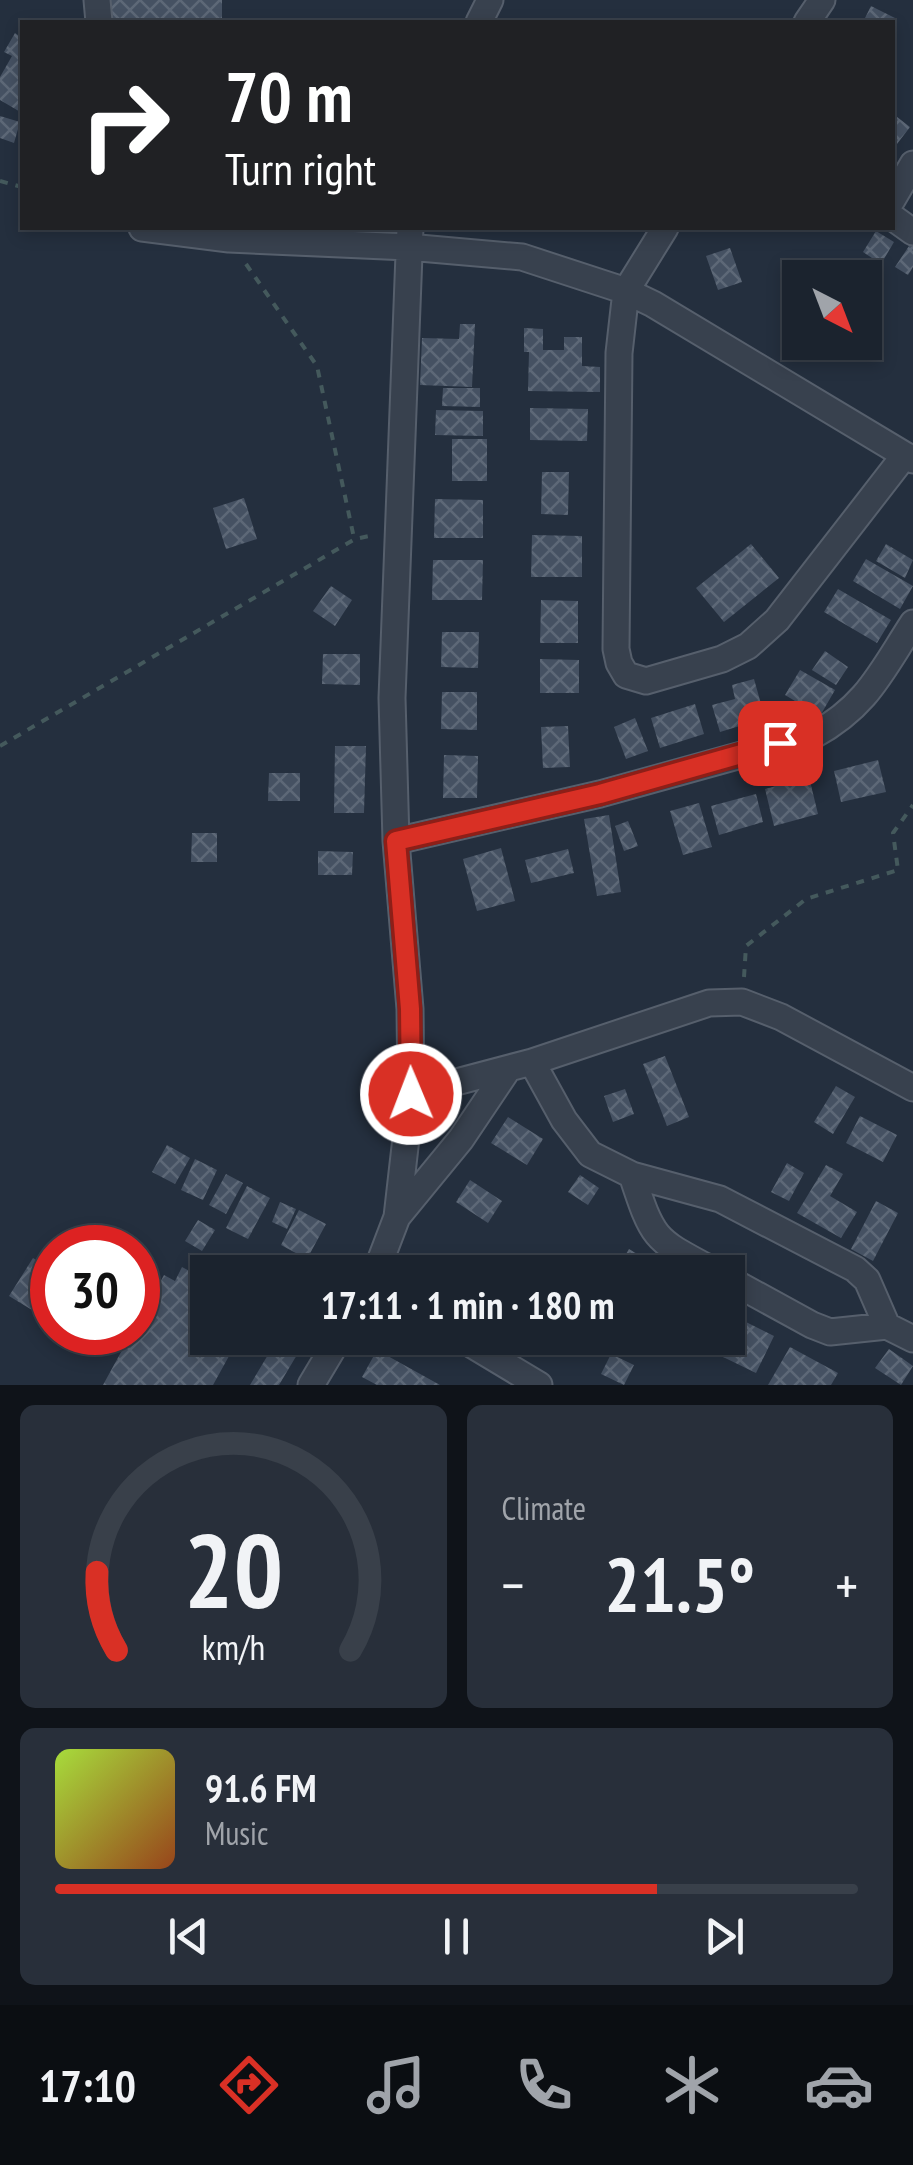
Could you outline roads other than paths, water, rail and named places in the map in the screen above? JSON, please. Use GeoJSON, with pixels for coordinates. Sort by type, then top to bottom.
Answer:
{"type":"FeatureCollection","features":[{"type":"Feature","properties":{"kind":"street"},"geometry":{"type":"LineString","coordinates":[[895,193],[907,165]]}},
{"type":"Feature","properties":{"kind":"street"},"geometry":{"type":"LineString","coordinates":[[157,230],[230,240],[409,237],[522,257],[626,291],[653,304],[909,457],[777,620],[748,646],[722,659],[646,681],[626,675],[616,650],[619,353],[626,291],[664,230]]}},
{"type":"Feature","properties":{"kind":"street"},"geometry":{"type":"LineString","coordinates":[[382,1255],[397,1217],[411,1094],[410,1009],[396,841],[392,698],[409,237]]}},
{"type":"Feature","properties":{"kind":"street"},"geometry":{"type":"LineString","coordinates":[[396,841],[600,794],[814,735],[840,721],[859,704],[913,623]]}},
{"type":"Feature","properties":{"kind":"street"},"geometry":{"type":"LineString","coordinates":[[411,1094],[520,1066],[708,1003],[742,1002],[780,1016],[913,1088]]}},
{"type":"Feature","properties":{"kind":"street"},"geometry":{"type":"LineString","coordinates":[[520,1066],[580,1144],[605,1163],[632,1175],[720,1199],[855,1269],[867,1280],[887,1326]]}},
{"type":"Feature","properties":{"kind":"street"},"geometry":{"type":"LineString","coordinates":[[397,1217],[520,1066]]}},
{"type":"Feature","properties":{"kind":"street"},"geometry":{"type":"LineString","coordinates":[[632,1175],[652,1232],[684,1255]]}},
{"type":"Feature","properties":{"kind":"street"},"geometry":{"type":"LineString","coordinates":[[745,1288],[830,1332],[887,1326],[913,1339]]}},
{"type":"Feature","properties":{"kind":"street"},"geometry":{"type":"LineString","coordinates":[[311,1385],[329,1355]]}},
{"type":"Feature","properties":{"kind":"street"},"geometry":{"type":"LineString","coordinates":[[489,1355],[539,1385]]}}]}
